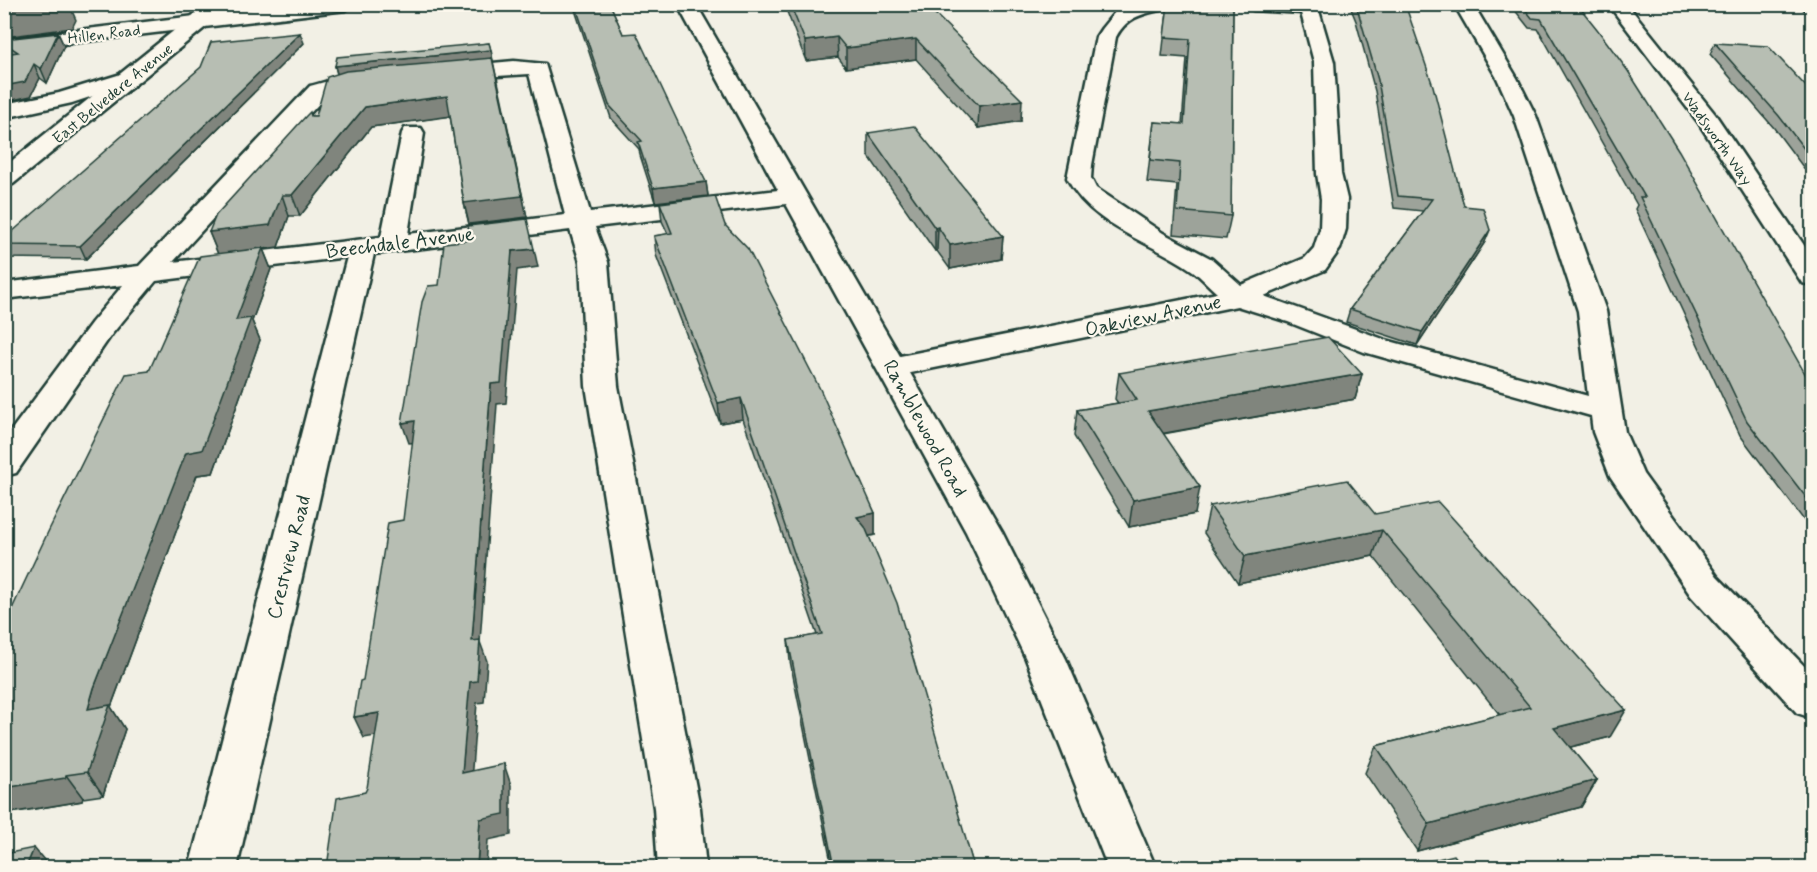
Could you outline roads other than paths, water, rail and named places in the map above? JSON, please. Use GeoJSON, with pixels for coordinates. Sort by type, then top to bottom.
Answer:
{"type":"FeatureCollection","features":[{"type":"Feature","properties":{"kind":"street","name":"East Belvedere Avenue"},"geometry":{"type":"LineString","coordinates":[[4,179],[201,21],[218,4]]}},
{"type":"Feature","properties":{"kind":"street","name":"Hillen Road"},"geometry":{"type":"LineString","coordinates":[[4,45],[346,4]]}},
{"type":"Feature","properties":{"kind":"street","name":"Ramblewood Road"},"geometry":{"type":"LineString","coordinates":[[686,4],[796,195],[984,532],[1046,659],[1132,867]]}},
{"type":"Feature","properties":{"kind":"street"},"geometry":{"type":"LineString","coordinates":[[1161,4],[1126,12],[1115,20],[1106,37],[1079,178],[1086,192],[1107,209],[1202,265],[1239,297],[1298,316],[1375,346],[1507,385],[1605,410]]}},
{"type":"Feature","properties":{"kind":"street"},"geometry":{"type":"LineString","coordinates":[[1253,4],[1309,6]]}},
{"type":"Feature","properties":{"kind":"street"},"geometry":{"type":"LineString","coordinates":[[1463,4],[1507,78],[1525,116],[1592,311],[1609,432],[1627,476],[1704,586],[1812,702]]}},
{"type":"Feature","properties":{"kind":"street","name":"Wadsworth Way"},"geometry":{"type":"LineString","coordinates":[[1617,4],[1707,119],[1812,277]]}},
{"type":"Feature","properties":{"kind":"street","name":"Oakview Avenue"},"geometry":{"type":"LineString","coordinates":[[892,367],[1239,297],[1315,264],[1327,249],[1333,229],[1334,199],[1329,174],[1324,62],[1309,6]]}},
{"type":"Feature","properties":{"kind":"street"},"geometry":{"type":"LineString","coordinates":[[4,465],[102,328],[147,274],[318,91],[349,82],[514,67],[538,68],[579,220],[594,262],[602,386],[678,808],[682,867]]}},
{"type":"Feature","properties":{"kind":"street"},"geometry":{"type":"LineString","coordinates":[[4,111],[64,98],[131,77]]}},
{"type":"Feature","properties":{"kind":"street","name":"Crestview Road"},"geometry":{"type":"LineString","coordinates":[[213,867],[378,244],[413,133]]}},
{"type":"Feature","properties":{"kind":"street","name":"Beechdale Avenue"},"geometry":{"type":"LineString","coordinates":[[4,291],[796,195]]}}]}
